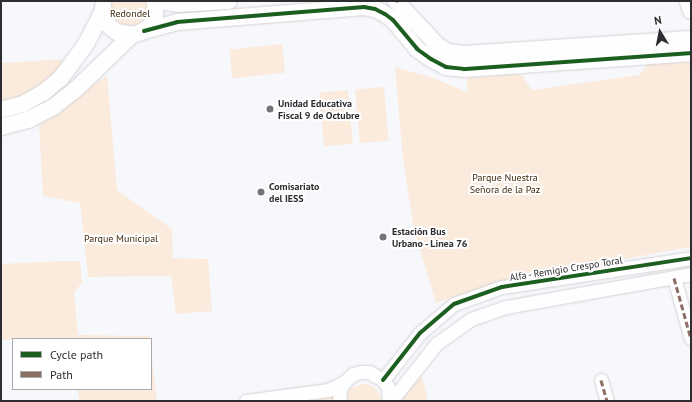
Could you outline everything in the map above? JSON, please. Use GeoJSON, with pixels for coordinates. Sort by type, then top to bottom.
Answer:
{"type":"FeatureCollection","features":[{"type":"Feature","properties":{"kind":"street"},"geometry":{"type":"LineString","coordinates":[[1,126],[28,120],[52,108],[74,91],[138,33],[151,25],[155,17],[155,1]]}},
{"type":"Feature","properties":{"kind":"street"},"geometry":{"type":"LineString","coordinates":[[161,1],[178,4],[229,1]]}},
{"type":"Feature","properties":{"kind":"street"},"geometry":{"type":"LineString","coordinates":[[396,1],[438,46],[448,52],[464,54],[691,39]]}},
{"type":"Feature","properties":{"kind":"street"},"geometry":{"type":"LineString","coordinates":[[688,1],[691,11]]}},
{"type":"Feature","properties":{"kind":"street"},"geometry":{"type":"LineString","coordinates":[[104,6],[105,20],[110,27],[117,32],[138,33],[177,22],[364,8],[375,9],[393,20],[418,49],[431,59],[446,67],[464,69],[691,53]]}},
{"type":"Feature","properties":{"kind":"street"},"geometry":{"type":"LineString","coordinates":[[1,110],[23,104],[43,93],[61,78],[86,44],[104,6]]}},
{"type":"Feature","properties":{"kind":"street","name":"Alfa - Remigio Crespo Toral"},"geometry":{"type":"LineString","coordinates":[[383,380],[420,333],[454,304],[502,287],[691,258]]}},
{"type":"Feature","properties":{"kind":"street"},"geometry":{"type":"LineString","coordinates":[[390,401],[436,344],[471,319],[506,307],[691,274]]}},
{"type":"Feature","properties":{"kind":"street"},"geometry":{"type":"LineString","coordinates":[[674,278],[691,339]]}},
{"type":"Feature","properties":{"kind":"street"},"geometry":{"type":"LineString","coordinates":[[246,401],[291,398],[328,390],[343,383],[353,374],[369,372],[383,380],[388,387],[390,401]]}},
{"type":"Feature","properties":{"kind":"street"},"geometry":{"type":"LineString","coordinates":[[600,380],[607,401]]}},
{"type":"Feature","properties":{"kind":"street"},"geometry":{"type":"LineString","coordinates":[[339,401],[340,389],[343,383]]}},
{"type":"Feature","properties":{"kind":"green space","name":"Redondel"},"geometry":{"type":"Polygon","coordinates":[[[112,1],[147,1],[148,12],[142,22],[136,25],[124,26],[114,18],[111,12],[112,1]]]}},
{"type":"Feature","properties":{"kind":"green space"},"geometry":{"type":"Polygon","coordinates":[[[282,44],[285,73],[232,78],[229,50],[282,44]]]}},
{"type":"Feature","properties":{"kind":"green space"},"geometry":{"type":"Polygon","coordinates":[[[68,59],[52,83],[1,105],[1,63],[68,59]]]}},
{"type":"Feature","properties":{"kind":"green space","name":"Parque Nuestra Señora de la Paz"},"geometry":{"type":"Polygon","coordinates":[[[691,60],[691,247],[504,281],[436,303],[414,230],[403,160],[395,67],[433,78],[467,92],[467,78],[521,74],[532,90],[639,75],[648,64],[691,60]]]}},
{"type":"Feature","properties":{"kind":"green space","name":"Parque Municipal"},"geometry":{"type":"Polygon","coordinates":[[[107,75],[117,190],[172,229],[173,258],[208,259],[212,311],[176,314],[171,276],[88,277],[80,203],[43,196],[39,124],[107,75]]]}},
{"type":"Feature","properties":{"kind":"green space"},"geometry":{"type":"Polygon","coordinates":[[[384,87],[389,141],[360,143],[355,90],[384,87]]]}},
{"type":"Feature","properties":{"kind":"green space"},"geometry":{"type":"Polygon","coordinates":[[[348,90],[353,144],[324,146],[319,93],[348,90]]]}},
{"type":"Feature","properties":{"kind":"green space"},"geometry":{"type":"Polygon","coordinates":[[[80,261],[82,283],[74,292],[78,335],[149,336],[149,338],[12,338],[12,340],[1,340],[1,264],[80,261]]]}},
{"type":"Feature","properties":{"kind":"green space"},"geometry":{"type":"Polygon","coordinates":[[[152,360],[157,401],[80,401],[77,390],[152,390],[152,360]]]}},
{"type":"Feature","properties":{"kind":"green space"},"geometry":{"type":"Polygon","coordinates":[[[422,376],[428,401],[400,401],[414,384],[422,376]]]}},
{"type":"Feature","properties":{"kind":"green space"},"geometry":{"type":"Polygon","coordinates":[[[362,384],[367,384],[377,389],[382,401],[346,401],[351,388],[362,384]]]}},
{"type":"Feature","properties":{"kind":"green space"},"geometry":{"type":"Polygon","coordinates":[[[333,394],[334,401],[306,401],[307,399],[333,394]]]}},
{"type":"Feature","properties":{"kind":"marked path"},"geometry":{"type":"LineString","coordinates":[[674,278],[691,339]]}},
{"type":"Feature","properties":{"kind":"marked path"},"geometry":{"type":"LineString","coordinates":[[601,380],[607,401]]}},
{"type":"Feature","properties":{"kind":"cycle path"},"geometry":{"type":"LineString","coordinates":[[144,31],[177,22],[364,7],[375,9],[385,14],[393,20],[417,49],[446,67],[464,69],[691,53]]}},
{"type":"Feature","properties":{"kind":"cycle path"},"geometry":{"type":"LineString","coordinates":[[383,380],[420,333],[454,304],[502,287],[691,258]]}},
{"type":"Feature","properties":{"kind":"place","name":"Unidad Educativa Fiscal 9 de Octubre"},"geometry":{"type":"Point","coordinates":[270,109]}},
{"type":"Feature","properties":{"kind":"place","name":"Comisariato del IESS"},"geometry":{"type":"Point","coordinates":[261,192]}},
{"type":"Feature","properties":{"kind":"place","name":"Estación Bus Urbano - Linea 76"},"geometry":{"type":"Point","coordinates":[383,237]}}]}
